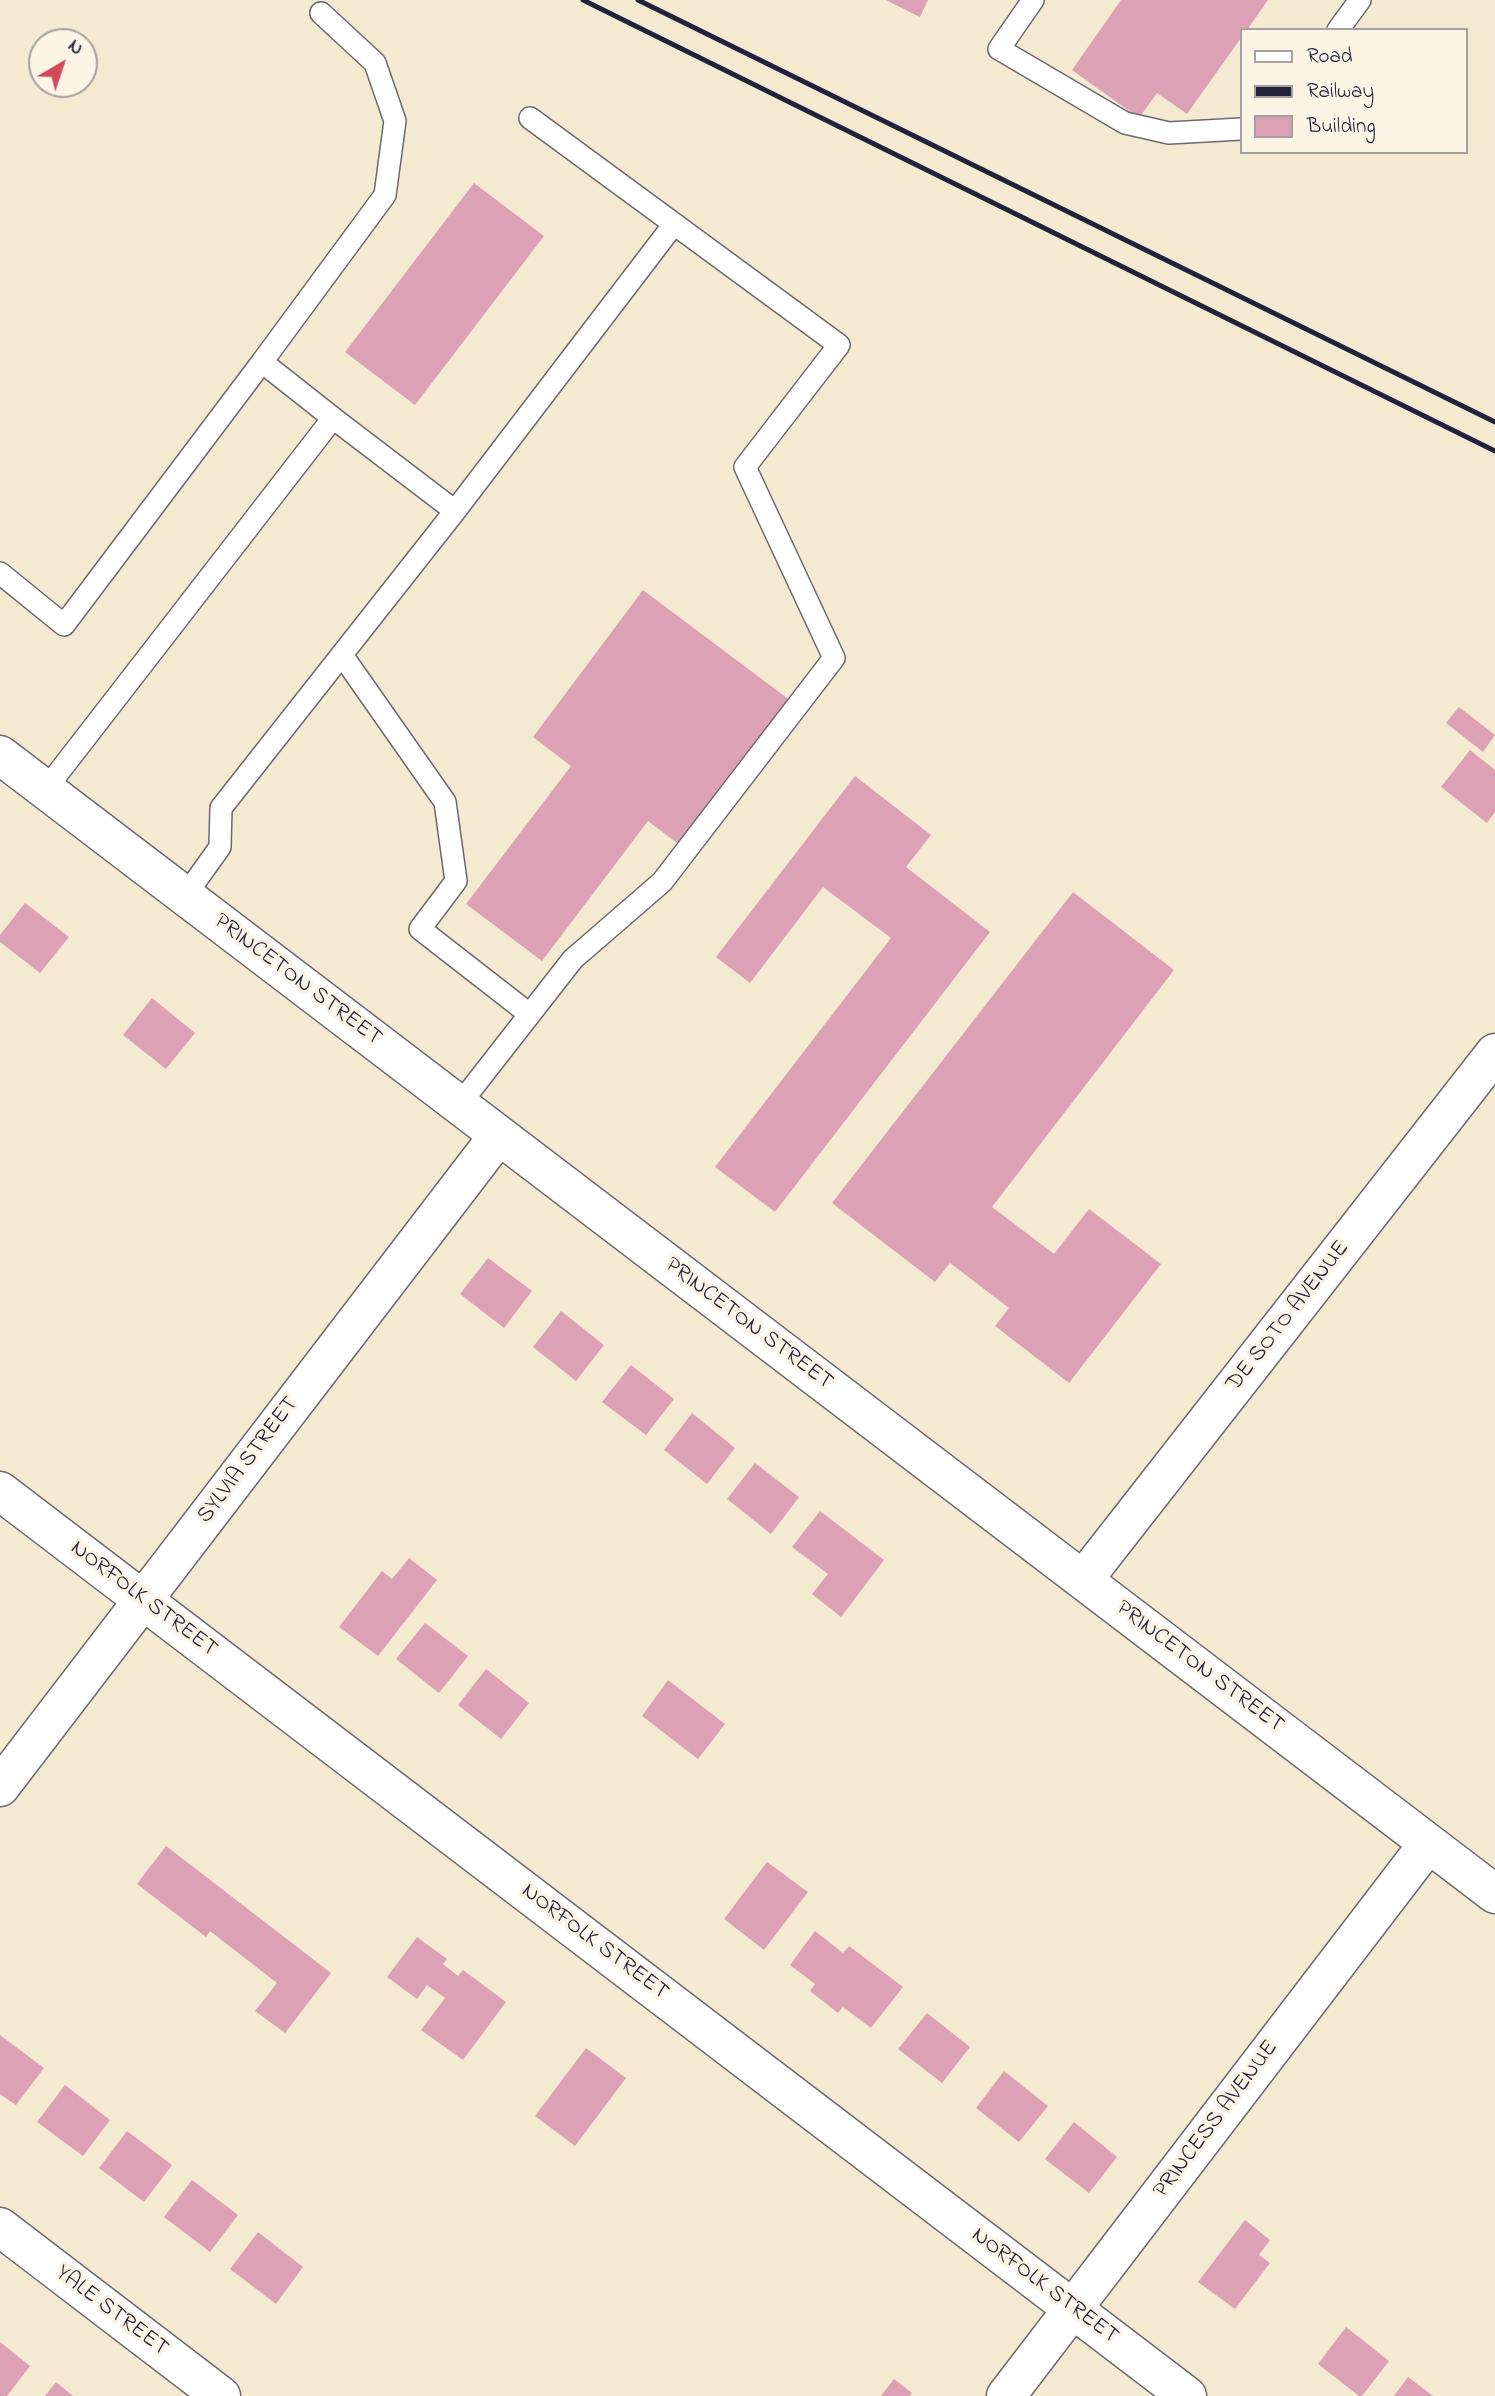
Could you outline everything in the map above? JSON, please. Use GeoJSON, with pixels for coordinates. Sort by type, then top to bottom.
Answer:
{"type":"FeatureCollection","features":[{"type":"Feature","properties":{"kind":"street","name":"PRINCETON STREET"},"geometry":{"type":"LineString","coordinates":[[0,755],[1495,1894]]}},
{"type":"Feature","properties":{"kind":"street","name":"DE SOTO AVENUE"},"geometry":{"type":"LineString","coordinates":[[1083,1580],[1495,1053]]}},
{"type":"Feature","properties":{"kind":"street","name":"SYLVIA STREET"},"geometry":{"type":"LineString","coordinates":[[0,1787],[499,1135]]}},
{"type":"Feature","properties":{"kind":"street","name":"NORFOLK STREET"},"geometry":{"type":"LineString","coordinates":[[0,1491],[1187,2396]]}},
{"type":"Feature","properties":{"kind":"street","name":"PRINCESS AVENUE"},"geometry":{"type":"LineString","coordinates":[[1006,2396],[1429,1844]]}},
{"type":"Feature","properties":{"kind":"street","name":"YALE STREET"},"geometry":{"type":"LineString","coordinates":[[0,2227],[221,2396]]}},
{"type":"Feature","properties":{"kind":"lane"},"geometry":{"type":"LineString","coordinates":[[1033,0],[999,49],[1125,123],[1169,133],[1240,129]]}},
{"type":"Feature","properties":{"kind":"lane"},"geometry":{"type":"LineString","coordinates":[[1339,28],[1360,0]]}},
{"type":"Feature","properties":{"kind":"lane"},"geometry":{"type":"LineString","coordinates":[[0,573],[64,625],[385,195],[395,121],[375,63],[321,13]]}},
{"type":"Feature","properties":{"kind":"lane"},"geometry":{"type":"LineString","coordinates":[[459,1105],[573,958],[662,882],[834,658],[745,467],[839,345],[530,118]]}},
{"type":"Feature","properties":{"kind":"lane"},"geometry":{"type":"LineString","coordinates":[[185,896],[220,847],[220,808],[456,511],[674,224]]}},
{"type":"Feature","properties":{"kind":"lane"},"geometry":{"type":"LineString","coordinates":[[262,362],[456,511]]}},
{"type":"Feature","properties":{"kind":"lane"},"geometry":{"type":"LineString","coordinates":[[45,790],[333,418]]}},
{"type":"Feature","properties":{"kind":"lane"},"geometry":{"type":"LineString","coordinates":[[342,655],[445,802],[457,881],[420,929],[528,1013]]}},
{"type":"Feature","properties":{"kind":"building"},"geometry":{"type":"Polygon","coordinates":[[[886,0],[928,0],[920,17],[886,0]]]}},
{"type":"Feature","properties":{"kind":"building"},"geometry":{"type":"Polygon","coordinates":[[[1121,0],[1268,0],[1248,28],[1240,28],[1240,39],[1187,114],[1157,93],[1139,118],[1072,70],[1121,0]]]}},
{"type":"Feature","properties":{"kind":"building"},"geometry":{"type":"Polygon","coordinates":[[[474,183],[544,236],[415,405],[345,352],[474,183]]]}},
{"type":"Feature","properties":{"kind":"building"},"geometry":{"type":"Polygon","coordinates":[[[643,590],[791,701],[681,846],[648,821],[542,961],[466,904],[571,766],[533,737],[643,590]]]}},
{"type":"Feature","properties":{"kind":"building"},"geometry":{"type":"Polygon","coordinates":[[[1459,707],[1495,735],[1483,752],[1446,723],[1459,707]]]}},
{"type":"Feature","properties":{"kind":"building"},"geometry":{"type":"Polygon","coordinates":[[[1470,750],[1495,770],[1495,812],[1487,823],[1441,787],[1470,750]]]}},
{"type":"Feature","properties":{"kind":"building"},"geometry":{"type":"Polygon","coordinates":[[[855,776],[931,835],[906,867],[990,932],[775,1212],[715,1167],[891,938],[823,887],[750,983],[716,957],[855,776]]]}},
{"type":"Feature","properties":{"kind":"building"},"geometry":{"type":"Polygon","coordinates":[[[1073,892],[1174,970],[992,1207],[1054,1254],[1089,1209],[1161,1264],[1069,1383],[995,1326],[1009,1308],[950,1263],[935,1282],[832,1203],[1073,892]]]}},
{"type":"Feature","properties":{"kind":"building"},"geometry":{"type":"Polygon","coordinates":[[[25,903],[69,937],[40,973],[0,942],[0,935],[25,903]]]}},
{"type":"Feature","properties":{"kind":"building"},"geometry":{"type":"Polygon","coordinates":[[[152,998],[195,1033],[166,1069],[123,1035],[152,998]]]}},
{"type":"Feature","properties":{"kind":"building"},"geometry":{"type":"Polygon","coordinates":[[[488,1258],[532,1291],[504,1328],[460,1294],[488,1258]]]}},
{"type":"Feature","properties":{"kind":"building"},"geometry":{"type":"Polygon","coordinates":[[[561,1311],[604,1345],[576,1381],[533,1347],[561,1311]]]}},
{"type":"Feature","properties":{"kind":"building"},"geometry":{"type":"Polygon","coordinates":[[[631,1365],[674,1399],[646,1435],[602,1402],[631,1365]]]}},
{"type":"Feature","properties":{"kind":"building"},"geometry":{"type":"Polygon","coordinates":[[[692,1413],[735,1448],[707,1484],[664,1450],[692,1413]]]}},
{"type":"Feature","properties":{"kind":"building"},"geometry":{"type":"Polygon","coordinates":[[[755,1463],[799,1497],[771,1534],[727,1499],[755,1463]]]}},
{"type":"Feature","properties":{"kind":"building"},"geometry":{"type":"Polygon","coordinates":[[[820,1511],[884,1560],[841,1617],[812,1594],[828,1574],[792,1547],[820,1511]]]}},
{"type":"Feature","properties":{"kind":"building"},"geometry":{"type":"Polygon","coordinates":[[[409,1558],[437,1580],[378,1656],[339,1627],[382,1571],[392,1579],[409,1558]]]}},
{"type":"Feature","properties":{"kind":"building"},"geometry":{"type":"Polygon","coordinates":[[[425,1623],[468,1656],[439,1693],[396,1659],[425,1623]]]}},
{"type":"Feature","properties":{"kind":"building"},"geometry":{"type":"Polygon","coordinates":[[[486,1669],[529,1703],[501,1739],[458,1705],[486,1669]]]}},
{"type":"Feature","properties":{"kind":"building"},"geometry":{"type":"Polygon","coordinates":[[[668,1680],[725,1724],[698,1759],[642,1716],[668,1680]]]}},
{"type":"Feature","properties":{"kind":"building"},"geometry":{"type":"Polygon","coordinates":[[[166,1846],[331,1973],[285,2033],[255,2011],[277,1983],[210,1931],[206,1937],[137,1884],[166,1846]]]}},
{"type":"Feature","properties":{"kind":"building"},"geometry":{"type":"Polygon","coordinates":[[[767,1862],[808,1892],[764,1950],[724,1919],[767,1862]]]}},
{"type":"Feature","properties":{"kind":"building"},"geometry":{"type":"Polygon","coordinates":[[[815,1931],[843,1953],[849,1946],[903,1987],[871,2028],[843,2007],[838,2013],[810,1991],[815,1984],[790,1965],[815,1931]]]}},
{"type":"Feature","properties":{"kind":"building"},"geometry":{"type":"Polygon","coordinates":[[[417,1937],[447,1959],[443,1964],[458,1976],[463,1970],[506,2002],[463,2060],[421,2030],[445,1998],[427,1985],[417,1999],[387,1977],[417,1937]]]}},
{"type":"Feature","properties":{"kind":"building"},"geometry":{"type":"Polygon","coordinates":[[[927,2013],[970,2047],[942,2083],[898,2049],[927,2013]]]}},
{"type":"Feature","properties":{"kind":"building"},"geometry":{"type":"Polygon","coordinates":[[[0,2035],[44,2068],[16,2105],[0,2094],[0,2035]]]}},
{"type":"Feature","properties":{"kind":"building"},"geometry":{"type":"Polygon","coordinates":[[[586,2048],[626,2078],[575,2146],[535,2116],[586,2048]]]}},
{"type":"Feature","properties":{"kind":"building"},"geometry":{"type":"Polygon","coordinates":[[[1004,2071],[1048,2106],[1019,2142],[976,2108],[1004,2071]]]}},
{"type":"Feature","properties":{"kind":"building"},"geometry":{"type":"Polygon","coordinates":[[[65,2085],[110,2120],[83,2156],[37,2122],[65,2085]]]}},
{"type":"Feature","properties":{"kind":"building"},"geometry":{"type":"Polygon","coordinates":[[[1074,2122],[1117,2157],[1089,2193],[1045,2159],[1074,2122]]]}},
{"type":"Feature","properties":{"kind":"building"},"geometry":{"type":"Polygon","coordinates":[[[127,2131],[172,2165],[144,2202],[99,2168],[127,2131]]]}},
{"type":"Feature","properties":{"kind":"building"},"geometry":{"type":"Polygon","coordinates":[[[192,2180],[238,2215],[210,2252],[164,2217],[192,2180]]]}},
{"type":"Feature","properties":{"kind":"building"},"geometry":{"type":"Polygon","coordinates":[[[1245,2220],[1270,2240],[1259,2255],[1270,2263],[1235,2309],[1198,2282],[1245,2220]]]}},
{"type":"Feature","properties":{"kind":"building"},"geometry":{"type":"Polygon","coordinates":[[[258,2232],[303,2267],[276,2304],[230,2269],[258,2232]]]}},
{"type":"Feature","properties":{"kind":"building"},"geometry":{"type":"Polygon","coordinates":[[[1346,2327],[1389,2361],[1362,2396],[1318,2364],[1346,2327]]]}},
{"type":"Feature","properties":{"kind":"building"},"geometry":{"type":"Polygon","coordinates":[[[0,2342],[30,2366],[7,2396],[0,2396],[0,2342]]]}},
{"type":"Feature","properties":{"kind":"building"},"geometry":{"type":"Polygon","coordinates":[[[1408,2377],[1433,2396],[1394,2396],[1408,2377]]]}},
{"type":"Feature","properties":{"kind":"building"},"geometry":{"type":"Polygon","coordinates":[[[894,2379],[912,2393],[910,2396],[881,2396],[894,2379]]]}},
{"type":"Feature","properties":{"kind":"building"},"geometry":{"type":"Polygon","coordinates":[[[56,2382],[73,2396],[45,2396],[56,2382]]]}},
{"type":"Feature","properties":{"kind":"railway"},"geometry":{"type":"LineString","coordinates":[[583,0],[1495,451]]}},
{"type":"Feature","properties":{"kind":"railway"},"geometry":{"type":"LineString","coordinates":[[638,0],[1495,422]]}}]}
